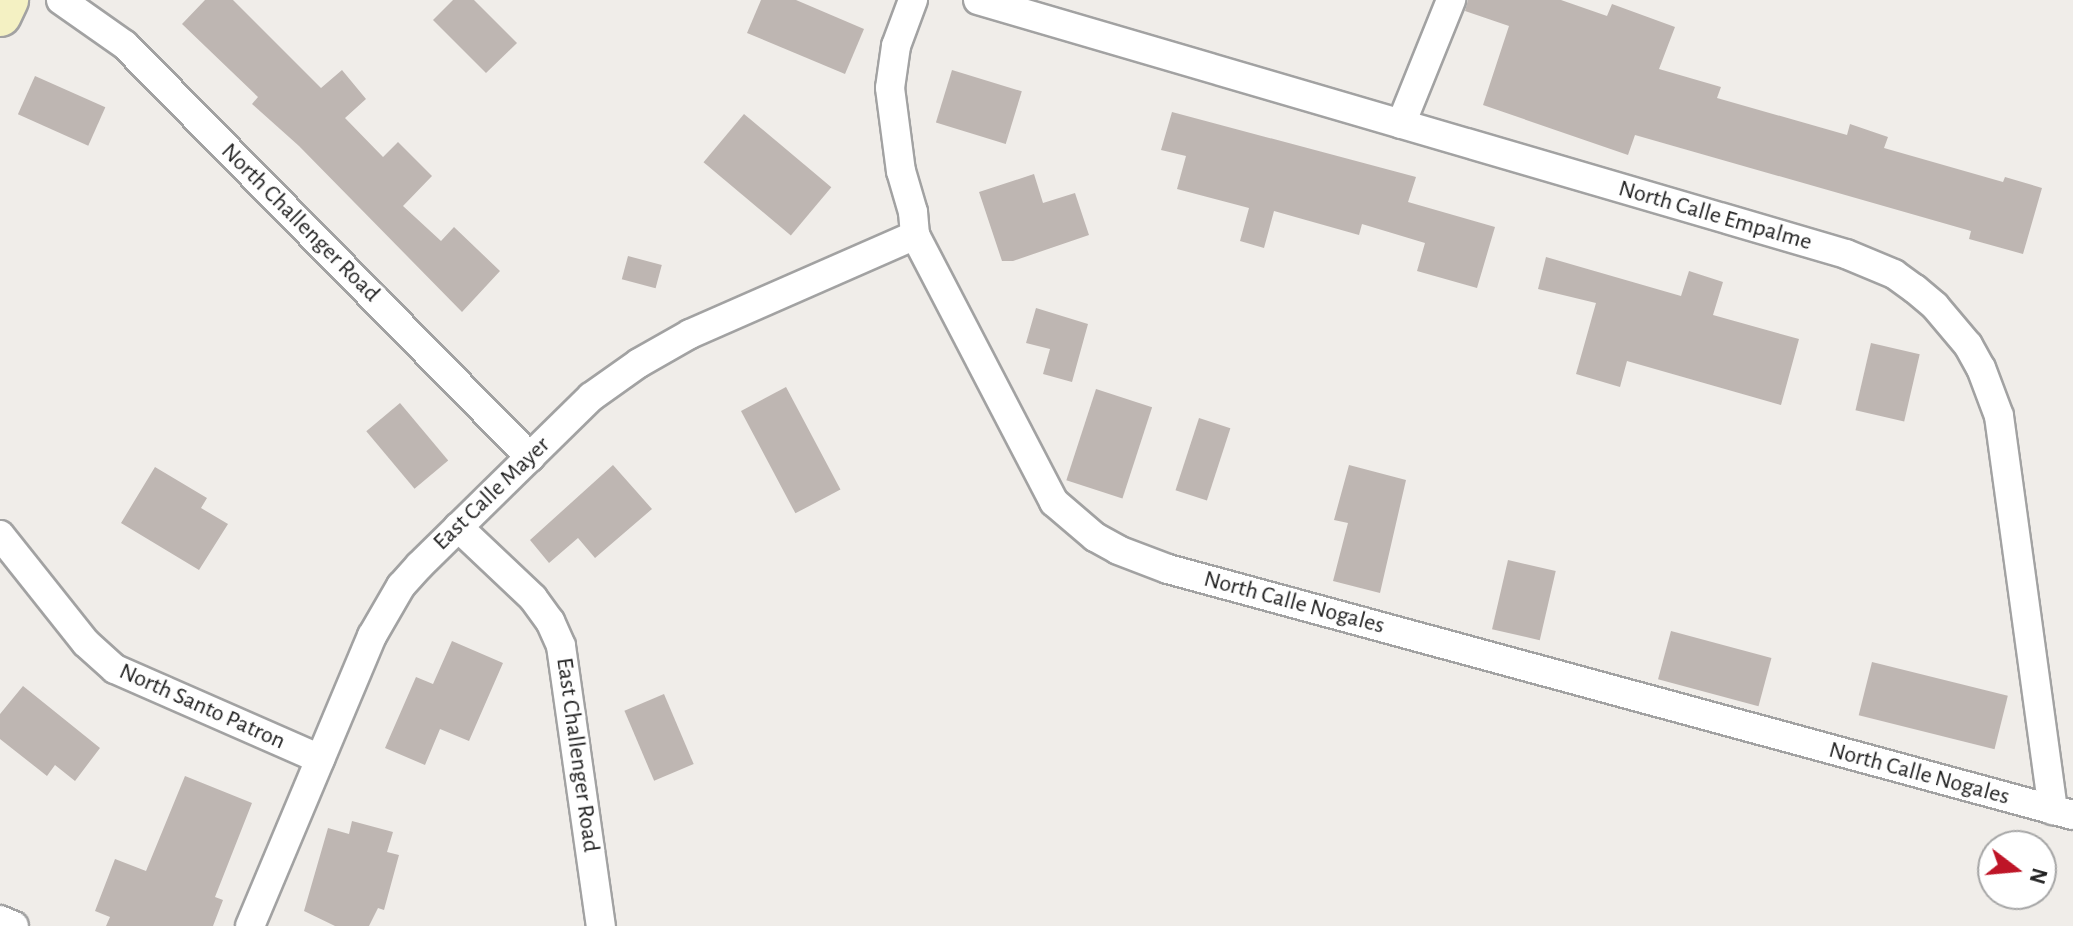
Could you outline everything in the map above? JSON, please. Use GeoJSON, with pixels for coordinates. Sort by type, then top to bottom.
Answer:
{"type":"FeatureCollection","features":[{"type":"Feature","properties":{"kind":"street"},"geometry":{"type":"LineString","coordinates":[[0,15],[7,0]]}},
{"type":"Feature","properties":{"kind":"street","name":"North Challenger Road"},"geometry":{"type":"LineString","coordinates":[[61,0],[125,45],[530,457]]}},
{"type":"Feature","properties":{"kind":"street","name":"North Calle Nogales"},"geometry":{"type":"LineString","coordinates":[[913,0],[896,46],[890,88],[901,171],[913,212],[915,235],[1054,502],[1073,520],[1118,550],[1168,569],[2063,813]]}},
{"type":"Feature","properties":{"kind":"street","name":"North Calle Empalme"},"geometry":{"type":"LineString","coordinates":[[978,0],[1846,254],[1894,274],[1935,306],[1968,345],[1986,380],[1999,416],[2063,813]]}},
{"type":"Feature","properties":{"kind":"street"},"geometry":{"type":"LineString","coordinates":[[1401,124],[1451,0]]}},
{"type":"Feature","properties":{"kind":"street","name":"East Calle Mayer"},"geometry":{"type":"LineString","coordinates":[[250,926],[385,610],[420,565],[591,397],[639,363],[690,334],[915,235]]}},
{"type":"Feature","properties":{"kind":"street","name":"East Challenger Road"},"geometry":{"type":"LineString","coordinates":[[458,527],[533,598],[550,621],[561,646],[601,926]]}},
{"type":"Feature","properties":{"kind":"street","name":"North Santo Patron"},"geometry":{"type":"LineString","coordinates":[[0,535],[86,643],[115,669],[320,759]]}},
{"type":"Feature","properties":{"kind":"street"},"geometry":{"type":"LineString","coordinates":[[0,920],[14,926]]}},
{"type":"Feature","properties":{"kind":"building"},"geometry":{"type":"Polygon","coordinates":[[[205,0],[233,0],[321,88],[342,70],[366,99],[345,118],[383,157],[398,142],[432,176],[403,206],[441,241],[454,227],[500,271],[462,312],[299,146],[252,104],[258,97],[182,24],[205,0]]]}},
{"type":"Feature","properties":{"kind":"building"},"geometry":{"type":"Polygon","coordinates":[[[453,0],[474,0],[517,43],[486,73],[433,20],[453,0]]]}},
{"type":"Feature","properties":{"kind":"building"},"geometry":{"type":"Polygon","coordinates":[[[761,0],[796,0],[864,29],[845,74],[747,33],[761,0]]]}},
{"type":"Feature","properties":{"kind":"building"},"geometry":{"type":"Polygon","coordinates":[[[1468,0],[1561,0],[1607,16],[1612,4],[1675,27],[1659,69],[1721,87],[1717,98],[1847,135],[1850,124],[1888,137],[1884,148],[2003,182],[2005,177],[2042,188],[2023,254],[1969,239],[1971,231],[1635,135],[1628,155],[1483,105],[1509,26],[1465,11],[1468,0]]]}},
{"type":"Feature","properties":{"kind":"building"},"geometry":{"type":"Polygon","coordinates":[[[952,70],[1022,91],[1006,144],[936,123],[952,70]]]}},
{"type":"Feature","properties":{"kind":"building"},"geometry":{"type":"Polygon","coordinates":[[[35,76],[105,107],[88,146],[18,114],[35,76]]]}},
{"type":"Feature","properties":{"kind":"building"},"geometry":{"type":"Polygon","coordinates":[[[1172,112],[1416,177],[1408,202],[1495,227],[1477,288],[1417,271],[1425,243],[1362,224],[1359,235],[1274,211],[1264,248],[1240,241],[1249,208],[1177,189],[1186,156],[1161,150],[1172,112]]]}},
{"type":"Feature","properties":{"kind":"building"},"geometry":{"type":"Polygon","coordinates":[[[744,114],[831,187],[791,236],[704,162],[744,114]]]}},
{"type":"Feature","properties":{"kind":"building"},"geometry":{"type":"Polygon","coordinates":[[[1034,174],[1043,203],[1075,193],[1089,235],[1013,261],[1002,261],[979,192],[1034,174]]]}},
{"type":"Feature","properties":{"kind":"building"},"geometry":{"type":"Polygon","coordinates":[[[628,256],[662,265],[656,288],[622,279],[628,256]]]}},
{"type":"Feature","properties":{"kind":"building"},"geometry":{"type":"Polygon","coordinates":[[[1546,257],[1681,296],[1689,271],[1723,282],[1713,315],[1799,339],[1781,405],[1627,361],[1620,387],[1576,374],[1596,303],[1538,289],[1546,257]]]}},
{"type":"Feature","properties":{"kind":"building"},"geometry":{"type":"Polygon","coordinates":[[[1036,308],[1088,324],[1072,382],[1043,374],[1050,349],[1026,343],[1036,308]]]}},
{"type":"Feature","properties":{"kind":"building"},"geometry":{"type":"Polygon","coordinates":[[[1871,343],[1920,354],[1904,421],[1855,410],[1871,343]]]}},
{"type":"Feature","properties":{"kind":"building"},"geometry":{"type":"Polygon","coordinates":[[[786,387],[840,489],[795,513],[741,411],[786,387]]]}},
{"type":"Feature","properties":{"kind":"building"},"geometry":{"type":"Polygon","coordinates":[[[1096,389],[1152,407],[1122,499],[1066,480],[1096,389]]]}},
{"type":"Feature","properties":{"kind":"building"},"geometry":{"type":"Polygon","coordinates":[[[400,403],[448,460],[415,489],[366,431],[400,403]]]}},
{"type":"Feature","properties":{"kind":"building"},"geometry":{"type":"Polygon","coordinates":[[[1199,418],[1230,428],[1207,500],[1176,490],[1199,418]]]}},
{"type":"Feature","properties":{"kind":"building"},"geometry":{"type":"Polygon","coordinates":[[[613,465],[652,509],[595,558],[578,538],[549,563],[530,540],[613,465]]]}},
{"type":"Feature","properties":{"kind":"building"},"geometry":{"type":"Polygon","coordinates":[[[1349,465],[1406,480],[1380,593],[1333,581],[1348,523],[1334,520],[1349,465]]]}},
{"type":"Feature","properties":{"kind":"building"},"geometry":{"type":"Polygon","coordinates":[[[155,467],[207,498],[201,508],[228,524],[199,570],[121,523],[155,467]]]}},
{"type":"Feature","properties":{"kind":"building"},"geometry":{"type":"Polygon","coordinates":[[[1508,560],[1556,571],[1540,640],[1492,629],[1508,560]]]}},
{"type":"Feature","properties":{"kind":"building"},"geometry":{"type":"Polygon","coordinates":[[[1671,631],[1771,658],[1759,706],[1658,679],[1671,631]]]}},
{"type":"Feature","properties":{"kind":"building"},"geometry":{"type":"Polygon","coordinates":[[[452,641],[503,663],[469,741],[440,729],[425,765],[385,748],[416,677],[433,684],[452,641]]]}},
{"type":"Feature","properties":{"kind":"building"},"geometry":{"type":"Polygon","coordinates":[[[1872,662],[2008,696],[1995,749],[1859,715],[1872,662]]]}},
{"type":"Feature","properties":{"kind":"building"},"geometry":{"type":"Polygon","coordinates":[[[23,686],[100,748],[75,781],[55,765],[47,776],[0,739],[0,714],[23,686]]]}},
{"type":"Feature","properties":{"kind":"building"},"geometry":{"type":"Polygon","coordinates":[[[664,694],[694,764],[654,781],[624,711],[664,694]]]}},
{"type":"Feature","properties":{"kind":"building"},"geometry":{"type":"Polygon","coordinates":[[[185,776],[252,803],[215,897],[223,900],[213,926],[106,926],[110,917],[95,911],[115,859],[146,871],[185,776]]]}},
{"type":"Feature","properties":{"kind":"building"},"geometry":{"type":"Polygon","coordinates":[[[352,821],[393,832],[387,852],[399,855],[384,910],[378,908],[369,926],[335,926],[304,911],[328,828],[349,834],[352,821]]]}}]}
